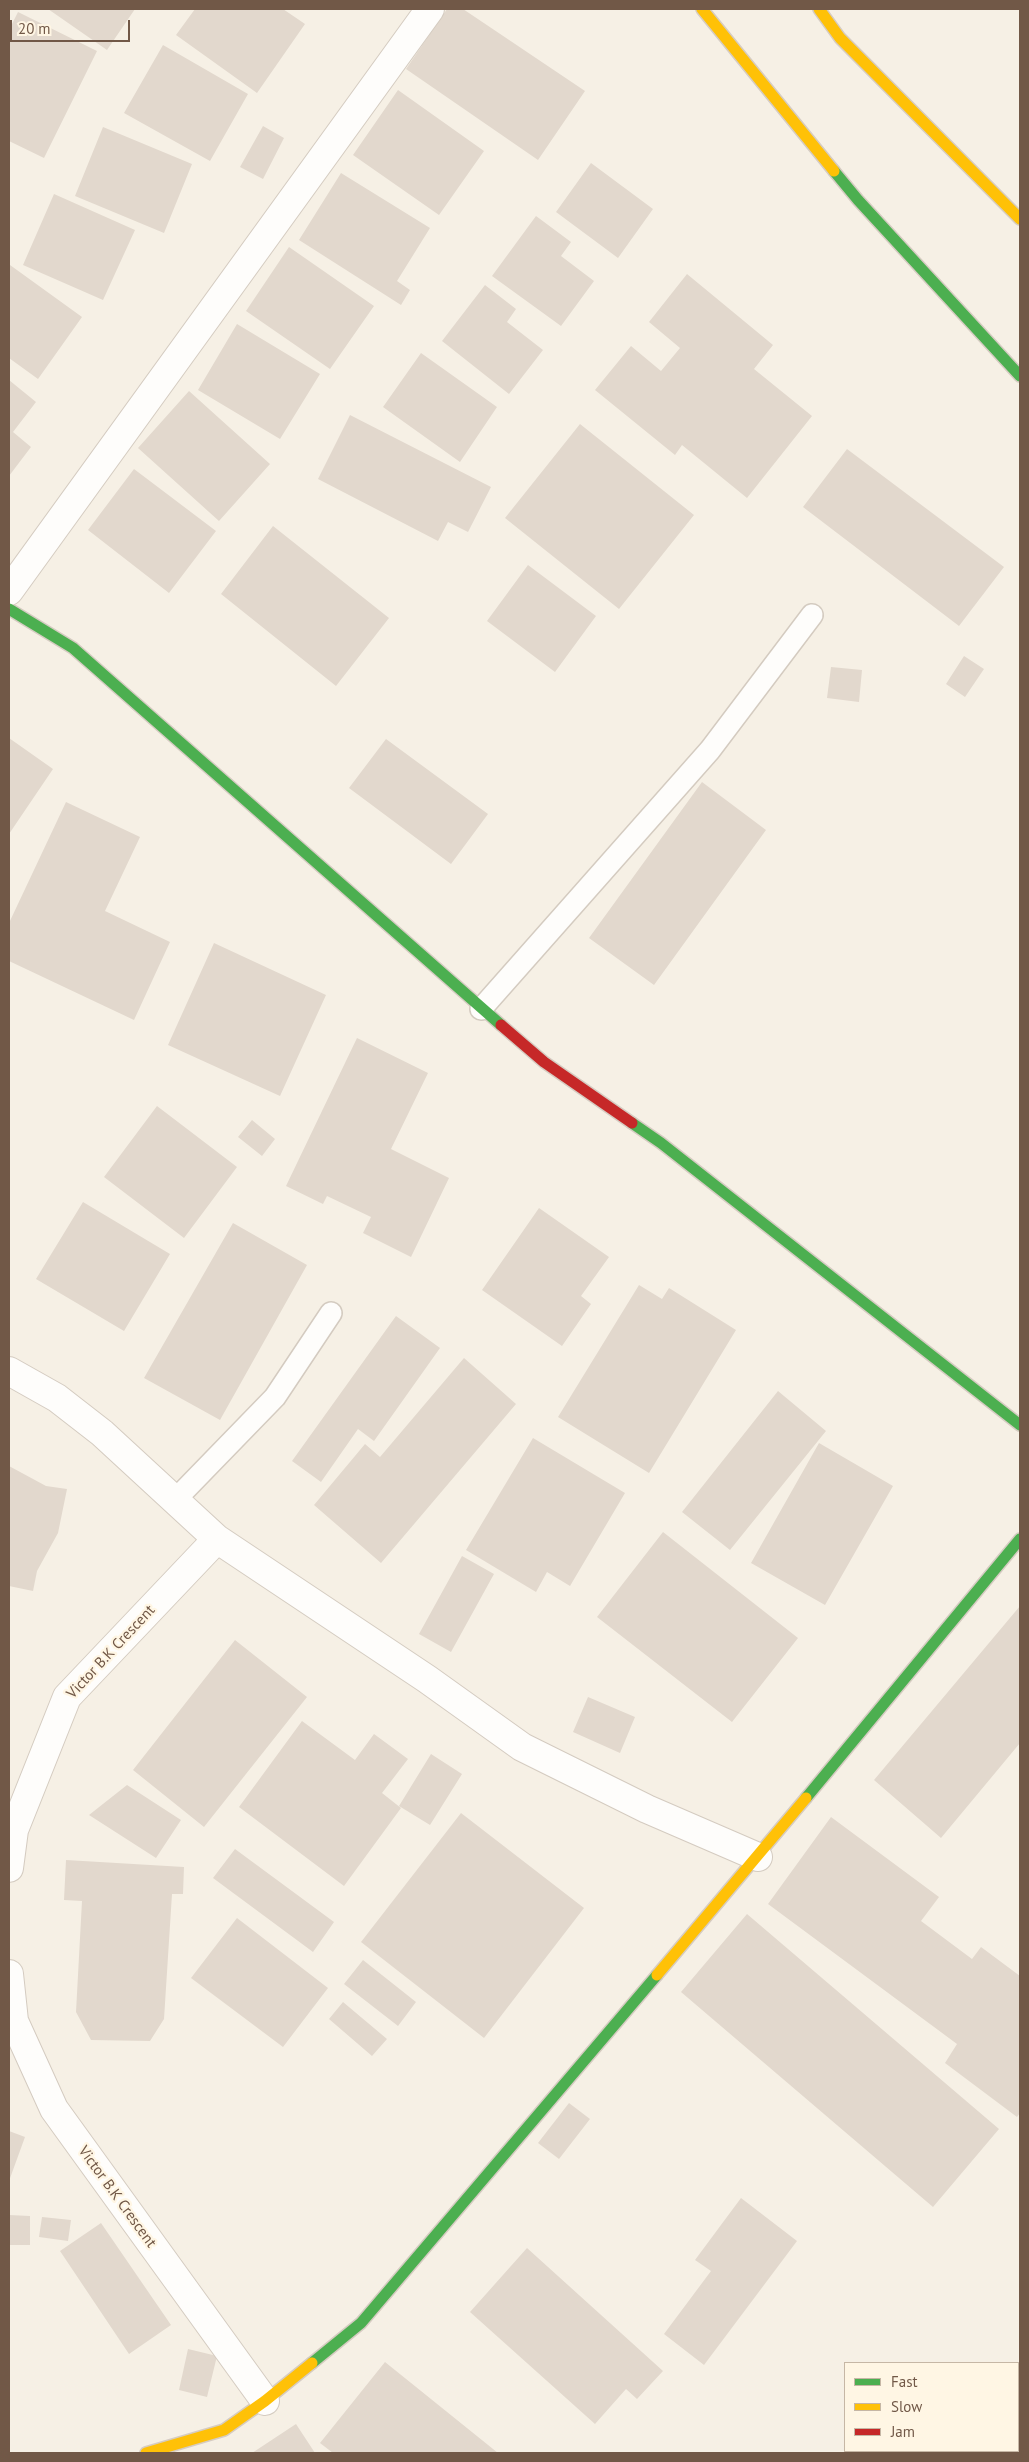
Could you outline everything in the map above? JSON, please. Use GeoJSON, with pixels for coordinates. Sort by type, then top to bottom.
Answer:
{"type":"FeatureCollection","features":[{"type":"Feature","properties":{"kind":"street"},"geometry":{"type":"LineString","coordinates":[[9,592],[430,9]]}},
{"type":"Feature","properties":{"kind":"street"},"geometry":{"type":"LineString","coordinates":[[702,9],[858,200],[1020,376]]}},
{"type":"Feature","properties":{"kind":"street"},"geometry":{"type":"LineString","coordinates":[[819,9],[840,38],[1020,219]]}},
{"type":"Feature","properties":{"kind":"street"},"geometry":{"type":"LineString","coordinates":[[9,609],[73,648],[544,1062],[661,1143],[1020,1425]]}},
{"type":"Feature","properties":{"kind":"street"},"geometry":{"type":"LineString","coordinates":[[9,1371],[57,1398],[102,1433],[218,1539],[427,1679],[522,1747],[648,1809],[758,1857]]}},
{"type":"Feature","properties":{"kind":"street","name":"Victor B.K Crescent"},"geometry":{"type":"LineString","coordinates":[[9,1868],[14,1830],[67,1697],[218,1539]]}},
{"type":"Feature","properties":{"kind":"street"},"geometry":{"type":"LineString","coordinates":[[146,2453],[224,2430],[265,2401],[361,2323],[758,1857],[1020,1539]]}},
{"type":"Feature","properties":{"kind":"street","name":"Victor B.K Crescent"},"geometry":{"type":"LineString","coordinates":[[9,1974],[14,2022],[54,2109],[265,2401]]}},
{"type":"Feature","properties":{"kind":"lane"},"geometry":{"type":"LineString","coordinates":[[482,1009],[710,750],[812,615]]}},
{"type":"Feature","properties":{"kind":"lane"},"geometry":{"type":"LineString","coordinates":[[175,1500],[275,1397],[331,1314]]}},
{"type":"Feature","properties":{"kind":"building"},"geometry":{"type":"Polygon","coordinates":[[[48,9],[135,9],[107,50],[48,9]]]}},
{"type":"Feature","properties":{"kind":"building"},"geometry":{"type":"Polygon","coordinates":[[[195,9],[283,9],[305,24],[257,93],[176,35],[195,9]]]}},
{"type":"Feature","properties":{"kind":"building"},"geometry":{"type":"Polygon","coordinates":[[[447,9],[463,9],[585,91],[538,160],[406,69],[447,9]]]}},
{"type":"Feature","properties":{"kind":"building"},"geometry":{"type":"Polygon","coordinates":[[[18,12],[97,51],[44,158],[9,141],[9,30],[18,12]]]}},
{"type":"Feature","properties":{"kind":"building"},"geometry":{"type":"Polygon","coordinates":[[[163,45],[248,94],[210,161],[124,113],[163,45]]]}},
{"type":"Feature","properties":{"kind":"building"},"geometry":{"type":"Polygon","coordinates":[[[398,90],[484,151],[439,215],[353,155],[398,90]]]}},
{"type":"Feature","properties":{"kind":"building"},"geometry":{"type":"Polygon","coordinates":[[[263,126],[284,138],[263,179],[240,167],[263,126]]]}},
{"type":"Feature","properties":{"kind":"building"},"geometry":{"type":"Polygon","coordinates":[[[103,127],[192,164],[164,233],[75,196],[103,127]]]}},
{"type":"Feature","properties":{"kind":"building"},"geometry":{"type":"Polygon","coordinates":[[[591,163],[653,209],[618,258],[556,212],[591,163]]]}},
{"type":"Feature","properties":{"kind":"building"},"geometry":{"type":"Polygon","coordinates":[[[341,173],[430,228],[397,281],[410,290],[401,305],[299,240],[341,173]]]}},
{"type":"Feature","properties":{"kind":"building"},"geometry":{"type":"Polygon","coordinates":[[[54,194],[135,230],[103,300],[23,265],[54,194]]]}},
{"type":"Feature","properties":{"kind":"building"},"geometry":{"type":"Polygon","coordinates":[[[536,216],[571,242],[561,256],[594,281],[561,326],[492,276],[536,216]]]}},
{"type":"Feature","properties":{"kind":"building"},"geometry":{"type":"Polygon","coordinates":[[[289,247],[374,306],[330,369],[246,311],[289,247]]]}},
{"type":"Feature","properties":{"kind":"building"},"geometry":{"type":"Polygon","coordinates":[[[10,265],[82,317],[38,379],[9,358],[10,265]]]}},
{"type":"Feature","properties":{"kind":"building"},"geometry":{"type":"Polygon","coordinates":[[[687,274],[773,345],[754,369],[812,416],[747,498],[682,445],[675,455],[595,390],[631,346],[661,371],[680,348],[649,322],[687,274]]]}},
{"type":"Feature","properties":{"kind":"building"},"geometry":{"type":"Polygon","coordinates":[[[485,285],[516,309],[507,322],[543,350],[509,394],[442,341],[485,285]]]}},
{"type":"Feature","properties":{"kind":"building"},"geometry":{"type":"Polygon","coordinates":[[[237,324],[320,374],[280,439],[198,390],[237,324]]]}},
{"type":"Feature","properties":{"kind":"building"},"geometry":{"type":"Polygon","coordinates":[[[421,353],[497,407],[460,462],[383,407],[421,353]]]}},
{"type":"Feature","properties":{"kind":"building"},"geometry":{"type":"Polygon","coordinates":[[[9,380],[36,402],[13,432],[31,447],[9,476],[9,380]]]}},
{"type":"Feature","properties":{"kind":"building"},"geometry":{"type":"Polygon","coordinates":[[[189,391],[270,464],[219,521],[138,448],[189,391]]]}},
{"type":"Feature","properties":{"kind":"building"},"geometry":{"type":"Polygon","coordinates":[[[350,415],[491,487],[468,532],[448,522],[438,541],[318,479],[350,415]]]}},
{"type":"Feature","properties":{"kind":"building"},"geometry":{"type":"Polygon","coordinates":[[[580,424],[694,515],[619,609],[505,518],[580,424]]]}},
{"type":"Feature","properties":{"kind":"building"},"geometry":{"type":"Polygon","coordinates":[[[847,449],[1004,567],[959,626],[803,507],[847,449]]]}},
{"type":"Feature","properties":{"kind":"building"},"geometry":{"type":"Polygon","coordinates":[[[134,469],[216,531],[169,593],[88,530],[134,469]]]}},
{"type":"Feature","properties":{"kind":"building"},"geometry":{"type":"Polygon","coordinates":[[[273,526],[389,618],[336,686],[221,594],[273,526]]]}},
{"type":"Feature","properties":{"kind":"building"},"geometry":{"type":"Polygon","coordinates":[[[528,565],[596,616],[555,672],[487,621],[528,565]]]}},
{"type":"Feature","properties":{"kind":"building"},"geometry":{"type":"Polygon","coordinates":[[[964,656],[984,669],[965,697],[946,684],[964,656]]]}},
{"type":"Feature","properties":{"kind":"building"},"geometry":{"type":"Polygon","coordinates":[[[831,667],[862,670],[859,702],[827,698],[831,667]]]}},
{"type":"Feature","properties":{"kind":"building"},"geometry":{"type":"Polygon","coordinates":[[[9,738],[53,769],[9,834],[9,738]]]}},
{"type":"Feature","properties":{"kind":"building"},"geometry":{"type":"Polygon","coordinates":[[[386,739],[488,814],[451,864],[349,788],[386,739]]]}},
{"type":"Feature","properties":{"kind":"building"},"geometry":{"type":"Polygon","coordinates":[[[702,782],[766,830],[654,985],[589,938],[702,782]]]}},
{"type":"Feature","properties":{"kind":"building"},"geometry":{"type":"Polygon","coordinates":[[[66,802],[140,837],[105,911],[170,942],[134,1020],[9,961],[9,923],[66,802]]]}},
{"type":"Feature","properties":{"kind":"building"},"geometry":{"type":"Polygon","coordinates":[[[214,943],[326,995],[280,1096],[168,1045],[214,943]]]}},
{"type":"Feature","properties":{"kind":"building"},"geometry":{"type":"Polygon","coordinates":[[[357,1038],[428,1073],[391,1149],[449,1178],[411,1257],[363,1233],[371,1217],[327,1196],[323,1204],[286,1186],[357,1038]]]}},
{"type":"Feature","properties":{"kind":"building"},"geometry":{"type":"Polygon","coordinates":[[[157,1106],[237,1167],[184,1238],[104,1177],[157,1106]]]}},
{"type":"Feature","properties":{"kind":"building"},"geometry":{"type":"Polygon","coordinates":[[[252,1120],[275,1139],[262,1156],[238,1137],[252,1120]]]}},
{"type":"Feature","properties":{"kind":"building"},"geometry":{"type":"Polygon","coordinates":[[[83,1202],[170,1254],[124,1331],[36,1279],[83,1202]]]}},
{"type":"Feature","properties":{"kind":"building"},"geometry":{"type":"Polygon","coordinates":[[[539,1208],[609,1257],[581,1296],[591,1304],[562,1346],[482,1290],[539,1208]]]}},
{"type":"Feature","properties":{"kind":"building"},"geometry":{"type":"Polygon","coordinates":[[[233,1223],[307,1265],[220,1420],[144,1378],[233,1223]]]}},
{"type":"Feature","properties":{"kind":"building"},"geometry":{"type":"Polygon","coordinates":[[[639,1285],[662,1299],[669,1288],[736,1330],[649,1473],[558,1417],[639,1285]]]}},
{"type":"Feature","properties":{"kind":"building"},"geometry":{"type":"Polygon","coordinates":[[[396,1316],[440,1348],[374,1441],[358,1429],[321,1482],[292,1461],[396,1316]]]}},
{"type":"Feature","properties":{"kind":"building"},"geometry":{"type":"Polygon","coordinates":[[[464,1358],[516,1404],[381,1563],[314,1505],[365,1444],[380,1457],[464,1358]]]}},
{"type":"Feature","properties":{"kind":"building"},"geometry":{"type":"Polygon","coordinates":[[[778,1391],[826,1431],[730,1550],[682,1512],[778,1391]]]}},
{"type":"Feature","properties":{"kind":"building"},"geometry":{"type":"Polygon","coordinates":[[[533,1438],[625,1493],[570,1586],[547,1572],[536,1592],[466,1550],[533,1438]]]}},
{"type":"Feature","properties":{"kind":"building"},"geometry":{"type":"Polygon","coordinates":[[[819,1443],[893,1486],[825,1605],[751,1563],[819,1443]]]}},
{"type":"Feature","properties":{"kind":"building"},"geometry":{"type":"Polygon","coordinates":[[[9,1466],[46,1486],[67,1489],[58,1533],[37,1571],[33,1591],[9,1586],[9,1466]]]}},
{"type":"Feature","properties":{"kind":"building"},"geometry":{"type":"Polygon","coordinates":[[[663,1532],[798,1638],[732,1722],[597,1617],[663,1532]]]}},
{"type":"Feature","properties":{"kind":"building"},"geometry":{"type":"Polygon","coordinates":[[[462,1556],[494,1574],[451,1652],[419,1634],[462,1556]]]}},
{"type":"Feature","properties":{"kind":"building"},"geometry":{"type":"Polygon","coordinates":[[[1020,1606],[1020,1743],[941,1838],[874,1780],[1020,1606]]]}},
{"type":"Feature","properties":{"kind":"building"},"geometry":{"type":"Polygon","coordinates":[[[235,1640],[307,1697],[204,1827],[133,1770],[235,1640]]]}},
{"type":"Feature","properties":{"kind":"building"},"geometry":{"type":"Polygon","coordinates":[[[588,1697],[635,1717],[620,1753],[573,1732],[588,1697]]]}},
{"type":"Feature","properties":{"kind":"building"},"geometry":{"type":"Polygon","coordinates":[[[302,1721],[355,1760],[374,1734],[408,1759],[382,1793],[401,1808],[344,1886],[239,1807],[302,1721]]]}},
{"type":"Feature","properties":{"kind":"building"},"geometry":{"type":"Polygon","coordinates":[[[431,1754],[462,1774],[430,1825],[399,1806],[431,1754]]]}},
{"type":"Feature","properties":{"kind":"building"},"geometry":{"type":"Polygon","coordinates":[[[127,1785],[181,1820],[156,1858],[89,1815],[127,1785]]]}},
{"type":"Feature","properties":{"kind":"building"},"geometry":{"type":"Polygon","coordinates":[[[461,1813],[584,1908],[484,2038],[361,1942],[461,1813]]]}},
{"type":"Feature","properties":{"kind":"building"},"geometry":{"type":"Polygon","coordinates":[[[831,1817],[939,1897],[921,1921],[972,1959],[981,1947],[1020,1976],[1020,2113],[1017,2117],[945,2063],[957,2044],[768,1904],[831,1817]]]}},
{"type":"Feature","properties":{"kind":"building"},"geometry":{"type":"Polygon","coordinates":[[[235,1849],[334,1922],[313,1952],[213,1878],[235,1849]]]}},
{"type":"Feature","properties":{"kind":"building"},"geometry":{"type":"Polygon","coordinates":[[[66,1860],[184,1867],[183,1894],[172,1894],[164,2019],[150,2041],[91,2040],[76,2012],[82,1901],[64,1900],[66,1860]]]}},
{"type":"Feature","properties":{"kind":"building"},"geometry":{"type":"Polygon","coordinates":[[[747,1914],[999,2129],[933,2207],[681,1992],[747,1914]]]}},
{"type":"Feature","properties":{"kind":"building"},"geometry":{"type":"Polygon","coordinates":[[[237,1918],[328,1988],[283,2047],[191,1978],[237,1918]]]}},
{"type":"Feature","properties":{"kind":"building"},"geometry":{"type":"Polygon","coordinates":[[[363,1960],[416,2002],[398,2026],[344,1984],[363,1960]]]}},
{"type":"Feature","properties":{"kind":"building"},"geometry":{"type":"Polygon","coordinates":[[[343,2002],[387,2039],[372,2056],[329,2019],[343,2002]]]}},
{"type":"Feature","properties":{"kind":"building"},"geometry":{"type":"Polygon","coordinates":[[[569,2103],[590,2119],[559,2159],[538,2143],[569,2103]]]}},
{"type":"Feature","properties":{"kind":"building"},"geometry":{"type":"Polygon","coordinates":[[[9,2131],[25,2137],[9,2181],[9,2131]]]}},
{"type":"Feature","properties":{"kind":"building"},"geometry":{"type":"Polygon","coordinates":[[[741,2198],[797,2241],[704,2365],[664,2334],[711,2271],[695,2260],[741,2198]]]}},
{"type":"Feature","properties":{"kind":"building"},"geometry":{"type":"Polygon","coordinates":[[[9,2215],[30,2216],[30,2245],[9,2245],[9,2215]]]}},
{"type":"Feature","properties":{"kind":"building"},"geometry":{"type":"Polygon","coordinates":[[[42,2217],[71,2220],[68,2241],[39,2237],[42,2217]]]}},
{"type":"Feature","properties":{"kind":"building"},"geometry":{"type":"Polygon","coordinates":[[[101,2223],[171,2325],[129,2354],[60,2251],[101,2223]]]}},
{"type":"Feature","properties":{"kind":"building"},"geometry":{"type":"Polygon","coordinates":[[[527,2248],[663,2371],[637,2399],[626,2389],[595,2424],[470,2312],[527,2248]]]}},
{"type":"Feature","properties":{"kind":"building"},"geometry":{"type":"Polygon","coordinates":[[[188,2349],[217,2356],[207,2397],[179,2390],[188,2349]]]}},
{"type":"Feature","properties":{"kind":"building"},"geometry":{"type":"Polygon","coordinates":[[[385,2362],[498,2453],[333,2453],[320,2443],[385,2362]]]}},
{"type":"Feature","properties":{"kind":"building"},"geometry":{"type":"Polygon","coordinates":[[[296,2424],[315,2453],[252,2453],[296,2424]]]}},
{"type":"Feature","properties":{"kind":"traffic: fast"},"geometry":{"type":"LineString","coordinates":[[834,171],[858,200],[1020,376]]}},
{"type":"Feature","properties":{"kind":"traffic: fast"},"geometry":{"type":"LineString","coordinates":[[9,609],[73,648],[501,1025]]}},
{"type":"Feature","properties":{"kind":"traffic: fast"},"geometry":{"type":"LineString","coordinates":[[632,1123],[661,1143],[1020,1425]]}},
{"type":"Feature","properties":{"kind":"traffic: fast"},"geometry":{"type":"LineString","coordinates":[[806,1798],[1020,1539]]}},
{"type":"Feature","properties":{"kind":"traffic: fast"},"geometry":{"type":"LineString","coordinates":[[312,2363],[361,2323],[657,1975]]}},
{"type":"Feature","properties":{"kind":"traffic: slow"},"geometry":{"type":"LineString","coordinates":[[702,9],[834,171]]}},
{"type":"Feature","properties":{"kind":"traffic: slow"},"geometry":{"type":"LineString","coordinates":[[819,9],[840,38],[1020,219]]}},
{"type":"Feature","properties":{"kind":"traffic: slow"},"geometry":{"type":"LineString","coordinates":[[657,1975],[806,1798]]}},
{"type":"Feature","properties":{"kind":"traffic: slow"},"geometry":{"type":"LineString","coordinates":[[146,2453],[224,2430],[265,2401],[312,2363]]}},
{"type":"Feature","properties":{"kind":"traffic: jam"},"geometry":{"type":"LineString","coordinates":[[501,1025],[544,1062],[632,1123]]}}]}
